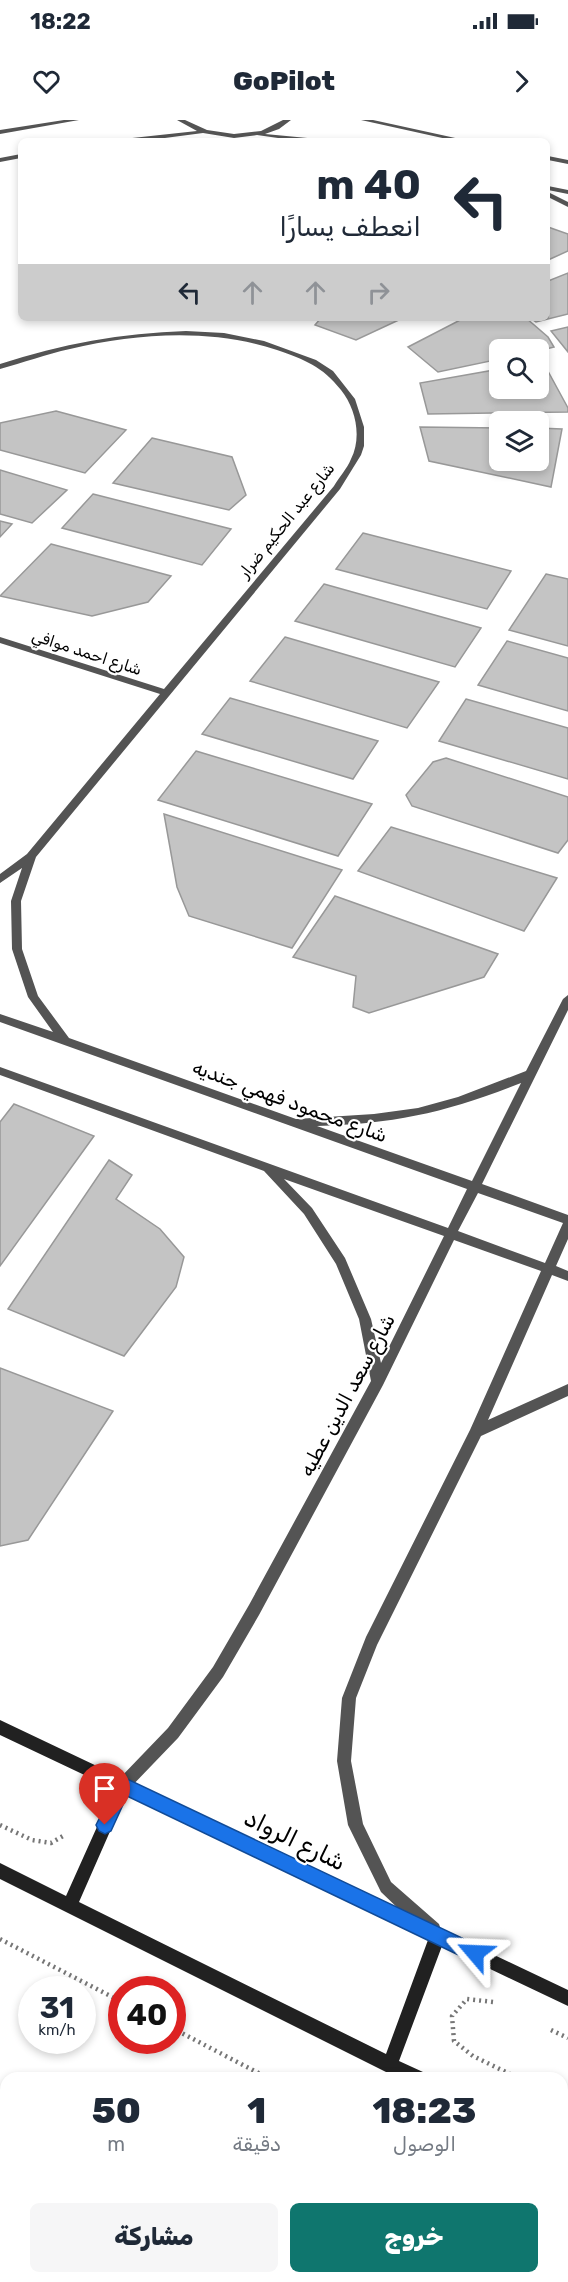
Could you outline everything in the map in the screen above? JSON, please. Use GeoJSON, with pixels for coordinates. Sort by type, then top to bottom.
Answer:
{"type":"FeatureCollection","features":[{"type":"Feature","properties":{"kind":"street"},"geometry":{"type":"LineString","coordinates":[[0,132],[76,120]]}},
{"type":"Feature","properties":{"kind":"street"},"geometry":{"type":"LineString","coordinates":[[180,120],[189,127],[203,132],[284,138]]}},
{"type":"Feature","properties":{"kind":"street"},"geometry":{"type":"LineString","coordinates":[[250,135],[267,131],[288,120]]}},
{"type":"Feature","properties":{"kind":"street"},"geometry":{"type":"LineString","coordinates":[[364,120],[451,138]]}},
{"type":"Feature","properties":{"kind":"street"},"geometry":{"type":"LineString","coordinates":[[150,138],[203,132]]}},
{"type":"Feature","properties":{"kind":"street"},"geometry":{"type":"LineString","coordinates":[[0,160],[18,157]]}},
{"type":"Feature","properties":{"kind":"street"},"geometry":{"type":"LineString","coordinates":[[550,158],[568,162]]}},
{"type":"Feature","properties":{"kind":"street"},"geometry":{"type":"LineString","coordinates":[[550,188],[568,192]]}},
{"type":"Feature","properties":{"kind":"street"},"geometry":{"type":"LineString","coordinates":[[550,195],[568,205]]}},
{"type":"Feature","properties":{"kind":"street","name":"شارع عبد الحكيم ضرار"},"geometry":{"type":"LineString","coordinates":[[0,367],[51,350],[105,339],[161,334],[221,335],[277,346],[323,366],[349,393],[360,423],[357,455],[337,486],[31,856],[0,879]]}},
{"type":"Feature","properties":{"kind":"street","name":"شارع احمد موافي"},"geometry":{"type":"LineString","coordinates":[[0,640],[166,693]]}},
{"type":"Feature","properties":{"kind":"street","name":"شارع عبد الحكيم ضرار"},"geometry":{"type":"LineString","coordinates":[[31,856],[16,901],[16,949],[33,997],[65,1041]]}},
{"type":"Feature","properties":{"kind":"street","name":"شارع سعد الدين عطيه"},"geometry":{"type":"LineString","coordinates":[[123,1785],[173,1733],[218,1672],[378,1381],[568,999]]}},
{"type":"Feature","properties":{"kind":"street","name":"شارع محمود فهمي جنديه"},"geometry":{"type":"LineString","coordinates":[[0,1018],[568,1220]]}},
{"type":"Feature","properties":{"kind":"street"},"geometry":{"type":"LineString","coordinates":[[0,1071],[568,1276]]}},
{"type":"Feature","properties":{"kind":"street"},"geometry":{"type":"LineString","coordinates":[[291,1122],[356,1121],[418,1112],[477,1095],[531,1074]]}},
{"type":"Feature","properties":{"kind":"street"},"geometry":{"type":"LineString","coordinates":[[266,1167],[308,1211],[341,1262],[365,1319],[378,1381]]}},
{"type":"Feature","properties":{"kind":"street"},"geometry":{"type":"LineString","coordinates":[[390,2064],[438,1935],[386,1887],[356,1825],[344,1761],[349,1698],[371,1642],[476,1432],[568,1225]]}},
{"type":"Feature","properties":{"kind":"street"},"geometry":{"type":"LineString","coordinates":[[476,1432],[568,1390]]}},
{"type":"Feature","properties":{"kind":"street","name":"شارع الرواد"},"geometry":{"type":"LineString","coordinates":[[0,1727],[568,1998]]}},
{"type":"Feature","properties":{"kind":"street"},"geometry":{"type":"LineString","coordinates":[[70,1905],[123,1785]]}},
{"type":"Feature","properties":{"kind":"street"},"geometry":{"type":"LineString","coordinates":[[0,1871],[405,2072]]}},
{"type":"Feature","properties":{"kind":"path"},"geometry":{"type":"LineString","coordinates":[[0,1825],[32,1840],[51,1843],[67,1833]]}},
{"type":"Feature","properties":{"kind":"path"},"geometry":{"type":"LineString","coordinates":[[0,1939],[108,1995]]}},
{"type":"Feature","properties":{"kind":"path"},"geometry":{"type":"LineString","coordinates":[[490,2001],[466,1999],[452,2016],[454,2041],[473,2056],[506,2072]]}},
{"type":"Feature","properties":{"kind":"path"},"geometry":{"type":"LineString","coordinates":[[186,2035],[256,2072]]}},
{"type":"Feature","properties":{"kind":"building"},"geometry":{"type":"Polygon","coordinates":[[[550,228],[568,234],[568,251],[550,259],[550,228]]]}},
{"type":"Feature","properties":{"kind":"building"},"geometry":{"type":"Polygon","coordinates":[[[568,273],[568,314],[550,318],[550,280],[568,273]]]}},
{"type":"Feature","properties":{"kind":"building"},"geometry":{"type":"Polygon","coordinates":[[[318,321],[397,321],[356,340],[315,325],[318,321]]]}},
{"type":"Feature","properties":{"kind":"building"},"geometry":{"type":"Polygon","coordinates":[[[458,321],[529,321],[548,337],[554,347],[549,348],[549,339],[489,339],[489,361],[438,372],[408,347],[458,321]]]}},
{"type":"Feature","properties":{"kind":"building"},"geometry":{"type":"Polygon","coordinates":[[[568,327],[568,352],[551,331],[568,327]]]}},
{"type":"Feature","properties":{"kind":"building"},"geometry":{"type":"Polygon","coordinates":[[[489,371],[489,399],[549,399],[549,373],[568,412],[489,411],[489,413],[428,414],[420,383],[489,371]]]}},
{"type":"Feature","properties":{"kind":"building"},"geometry":{"type":"Polygon","coordinates":[[[56,411],[126,430],[85,473],[0,450],[0,423],[56,411]]]}},
{"type":"Feature","properties":{"kind":"building"},"geometry":{"type":"Polygon","coordinates":[[[420,427],[489,428],[489,471],[549,471],[549,428],[562,429],[551,487],[429,461],[420,427]]]}},
{"type":"Feature","properties":{"kind":"building"},"geometry":{"type":"Polygon","coordinates":[[[152,438],[232,457],[246,495],[229,510],[113,483],[152,438]]]}},
{"type":"Feature","properties":{"kind":"building"},"geometry":{"type":"Polygon","coordinates":[[[0,470],[67,490],[32,523],[0,514],[0,470]]]}},
{"type":"Feature","properties":{"kind":"building"},"geometry":{"type":"Polygon","coordinates":[[[93,494],[231,529],[202,565],[62,528],[93,494]]]}},
{"type":"Feature","properties":{"kind":"building"},"geometry":{"type":"Polygon","coordinates":[[[0,521],[12,524],[0,537],[0,521]]]}},
{"type":"Feature","properties":{"kind":"building"},"geometry":{"type":"Polygon","coordinates":[[[363,533],[511,571],[487,609],[336,569],[363,533]]]}},
{"type":"Feature","properties":{"kind":"building"},"geometry":{"type":"Polygon","coordinates":[[[51,544],[171,576],[148,602],[92,616],[0,596],[51,544]]]}},
{"type":"Feature","properties":{"kind":"building"},"geometry":{"type":"Polygon","coordinates":[[[546,574],[568,579],[568,646],[509,630],[546,574]]]}},
{"type":"Feature","properties":{"kind":"building"},"geometry":{"type":"Polygon","coordinates":[[[324,584],[481,628],[455,667],[295,621],[324,584]]]}},
{"type":"Feature","properties":{"kind":"building"},"geometry":{"type":"Polygon","coordinates":[[[285,637],[439,682],[407,728],[250,681],[285,637]]]}},
{"type":"Feature","properties":{"kind":"building"},"geometry":{"type":"Polygon","coordinates":[[[507,641],[568,658],[568,711],[478,685],[507,641]]]}},
{"type":"Feature","properties":{"kind":"building"},"geometry":{"type":"Polygon","coordinates":[[[230,698],[378,741],[353,779],[202,734],[230,698]]]}},
{"type":"Feature","properties":{"kind":"building"},"geometry":{"type":"Polygon","coordinates":[[[466,699],[568,728],[568,779],[439,741],[466,699]]]}},
{"type":"Feature","properties":{"kind":"building"},"geometry":{"type":"Polygon","coordinates":[[[196,751],[372,804],[338,856],[158,800],[196,751]]]}},
{"type":"Feature","properties":{"kind":"building"},"geometry":{"type":"Polygon","coordinates":[[[446,758],[568,797],[568,840],[558,853],[412,806],[406,795],[433,762],[446,758]]]}},
{"type":"Feature","properties":{"kind":"building"},"geometry":{"type":"Polygon","coordinates":[[[164,814],[342,870],[292,948],[189,916],[177,887],[164,814]]]}},
{"type":"Feature","properties":{"kind":"building"},"geometry":{"type":"Polygon","coordinates":[[[391,827],[557,878],[524,931],[358,871],[391,827]]]}},
{"type":"Feature","properties":{"kind":"building"},"geometry":{"type":"Polygon","coordinates":[[[335,896],[498,954],[484,977],[369,1013],[353,1007],[356,976],[293,957],[335,896]]]}},
{"type":"Feature","properties":{"kind":"building"},"geometry":{"type":"Polygon","coordinates":[[[14,1104],[94,1136],[0,1266],[0,1122],[14,1104]]]}},
{"type":"Feature","properties":{"kind":"building"},"geometry":{"type":"Polygon","coordinates":[[[109,1160],[132,1175],[116,1199],[160,1229],[184,1257],[176,1287],[124,1356],[8,1309],[109,1160]]]}},
{"type":"Feature","properties":{"kind":"building"},"geometry":{"type":"Polygon","coordinates":[[[0,1368],[113,1411],[28,1540],[0,1546],[0,1368]]]}},
{"type":"Feature","properties":{"kind":"route"},"geometry":{"type":"LineString","coordinates":[[105,1825],[123,1785],[475,1953]]}}]}
